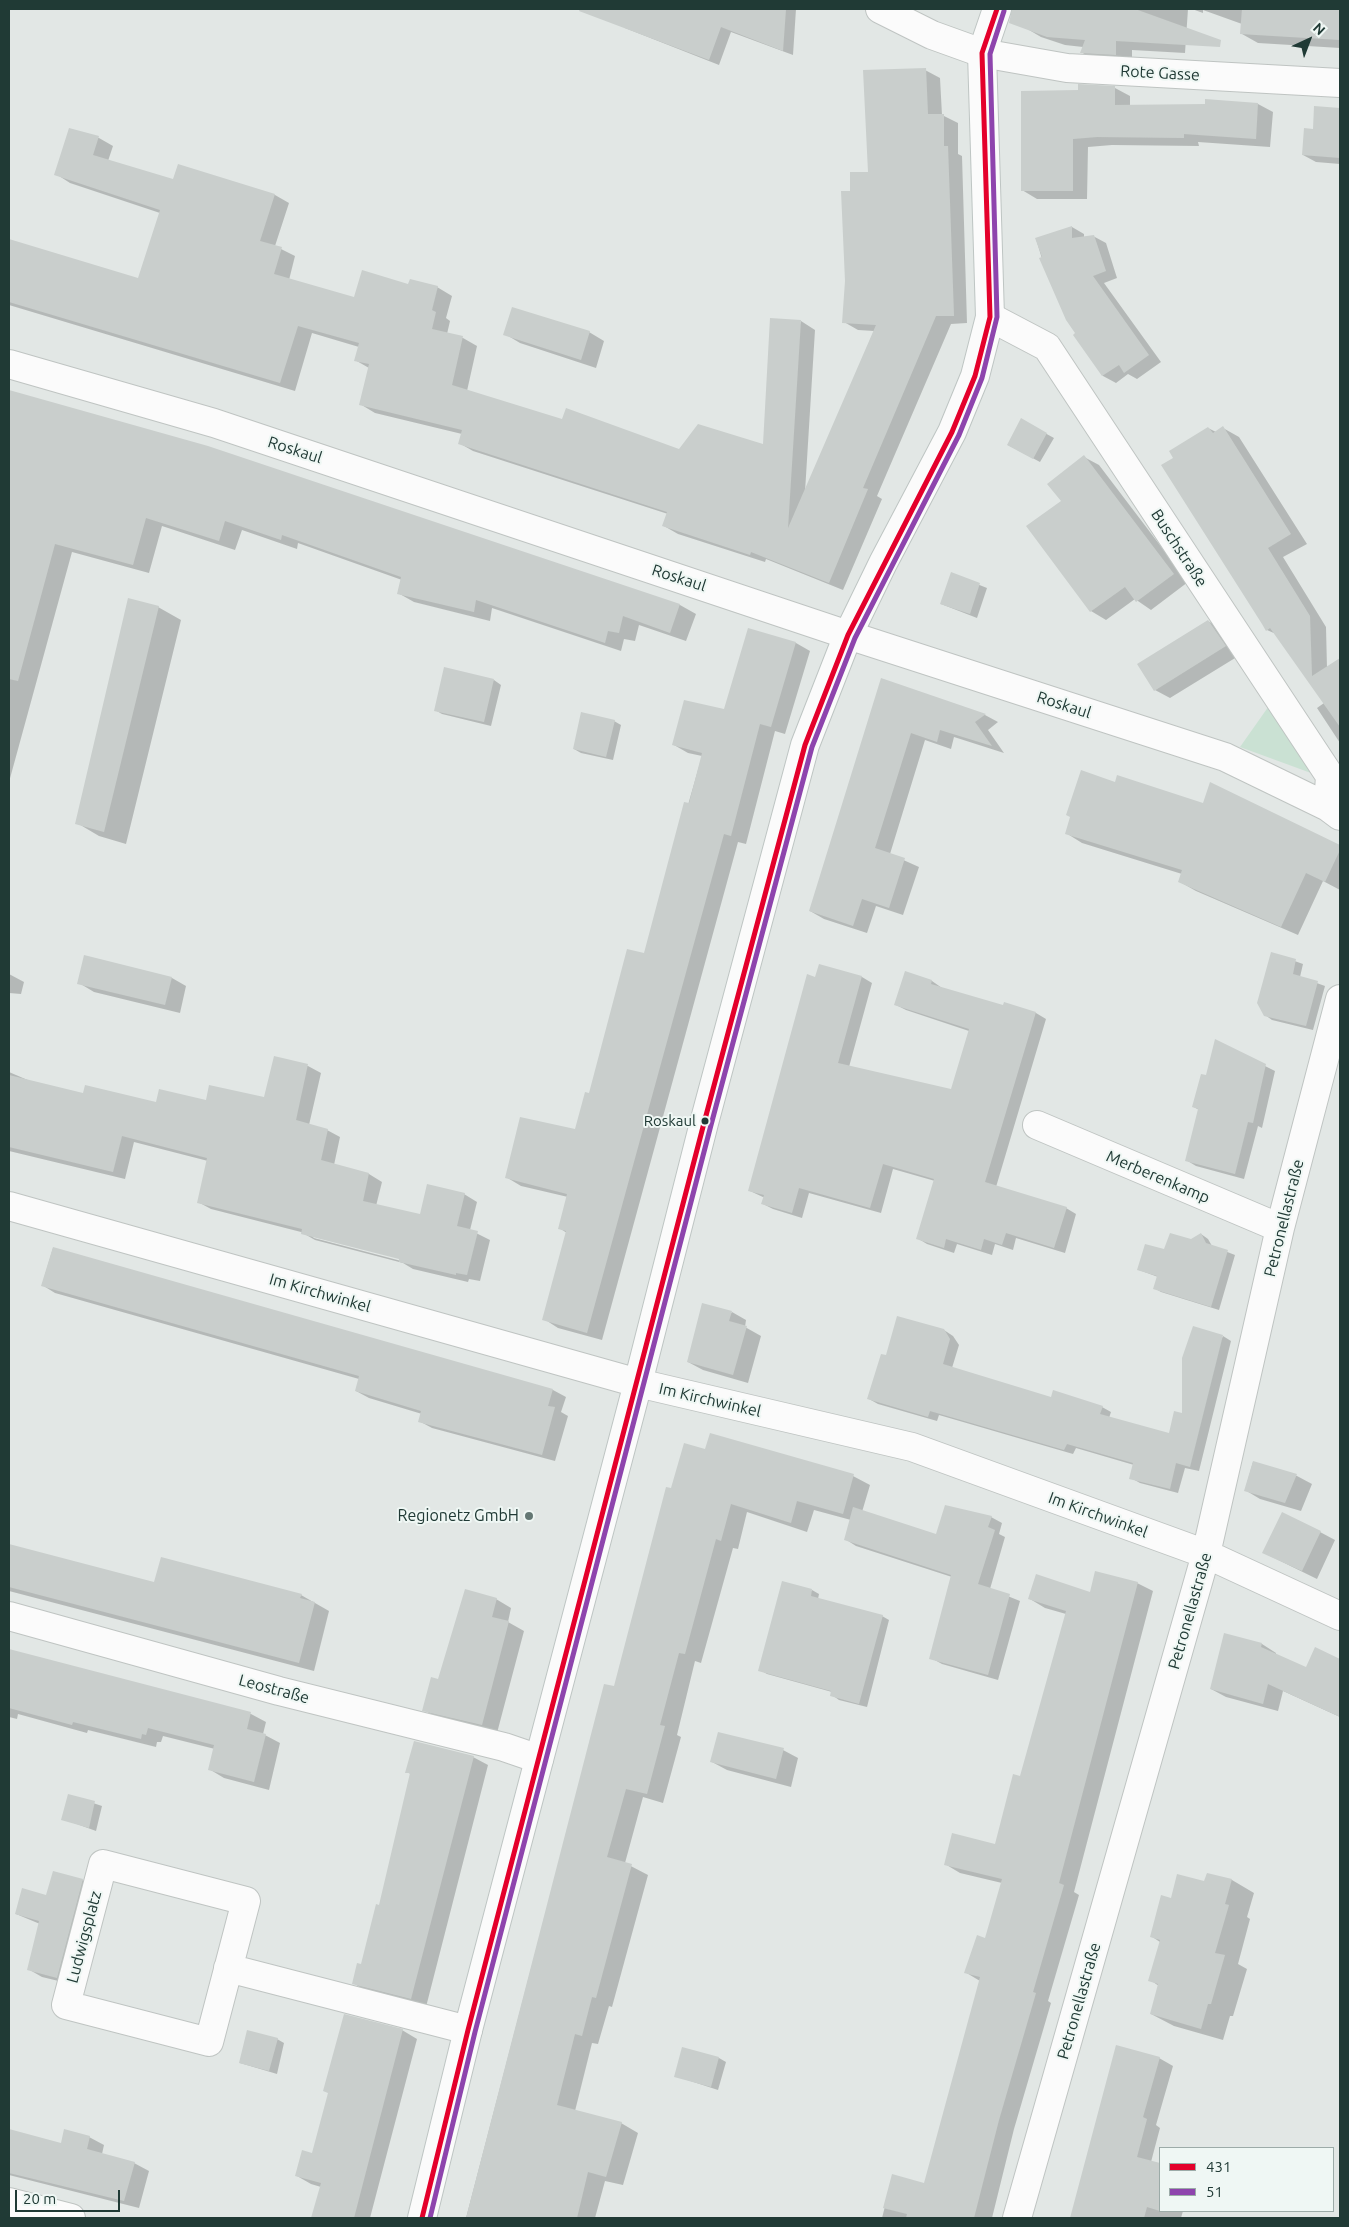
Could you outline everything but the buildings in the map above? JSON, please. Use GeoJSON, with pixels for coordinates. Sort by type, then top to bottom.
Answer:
{"type":"FeatureCollection","features":[{"type":"Feature","properties":{"kind":"street","name":"Rote Gasse"},"geometry":{"type":"LineString","coordinates":[[880,9],[932,35],[982,53],[1068,68],[1340,83]]}},
{"type":"Feature","properties":{"kind":"street"},"geometry":{"type":"LineString","coordinates":[[422,2218],[468,2030],[638,1383],[704,1123],[805,745],[848,636],[882,563],[952,432],[975,376],[990,317],[982,53],[997,9]]}},
{"type":"Feature","properties":{"kind":"street","name":"Buschstraße"},"geometry":{"type":"LineString","coordinates":[[990,317],[1047,347],[1330,776],[1334,812]]}},
{"type":"Feature","properties":{"kind":"street","name":"Roskaul"},"geometry":{"type":"LineString","coordinates":[[9,364],[64,378],[214,423],[848,636],[1225,758],[1334,812]]}},
{"type":"Feature","properties":{"kind":"street","name":"Petronellastraße"},"geometry":{"type":"LineString","coordinates":[[1017,2218],[1206,1554],[1280,1228],[1340,999]]}},
{"type":"Feature","properties":{"kind":"street","name":"Merberenkamp"},"geometry":{"type":"LineString","coordinates":[[1037,1125],[1280,1228]]}},
{"type":"Feature","properties":{"kind":"street","name":"Im Kirchwinkel"},"geometry":{"type":"LineString","coordinates":[[9,1206],[638,1383],[912,1447],[1206,1554],[1340,1616]]}},
{"type":"Feature","properties":{"kind":"street","name":"Leostraße"},"geometry":{"type":"LineString","coordinates":[[9,1616],[279,1691],[504,1747],[539,1759]]}},
{"type":"Feature","properties":{"kind":"street","name":"Ludwigsplatz"},"geometry":{"type":"LineString","coordinates":[[103,1864],[246,1901],[228,1968],[209,2042],[66,2004],[103,1864]]}},
{"type":"Feature","properties":{"kind":"street"},"geometry":{"type":"LineString","coordinates":[[228,1968],[468,2030]]}},
{"type":"Feature","properties":{"kind":"street"},"geometry":{"type":"LineString","coordinates":[[9,2202],[71,2218]]}},
{"type":"Feature","properties":{"kind":"green space"},"geometry":{"type":"Polygon","coordinates":[[[1271,703],[1311,773],[1240,747],[1271,703]]]}},
{"type":"Feature","properties":{"kind":"transit line","name":"431"},"geometry":{"type":"LineString","coordinates":[[422,2218],[468,2030],[704,1123],[805,745],[848,635],[952,432],[975,376],[990,317],[982,53],[997,9]]}},
{"type":"Feature","properties":{"kind":"transit line","name":"51"},"geometry":{"type":"LineString","coordinates":[[430,2218],[475,2032],[711,1125],[812,747],[855,638],[959,435],[982,378],[997,317],[990,54],[1004,11]]}},
{"type":"Feature","properties":{"kind":"place","name":"Roskaul"},"geometry":{"type":"Point","coordinates":[705,1121]}},
{"type":"Feature","properties":{"kind":"place","name":"Regionetz GmbH"},"geometry":{"type":"Point","coordinates":[529,1516]}}]}
